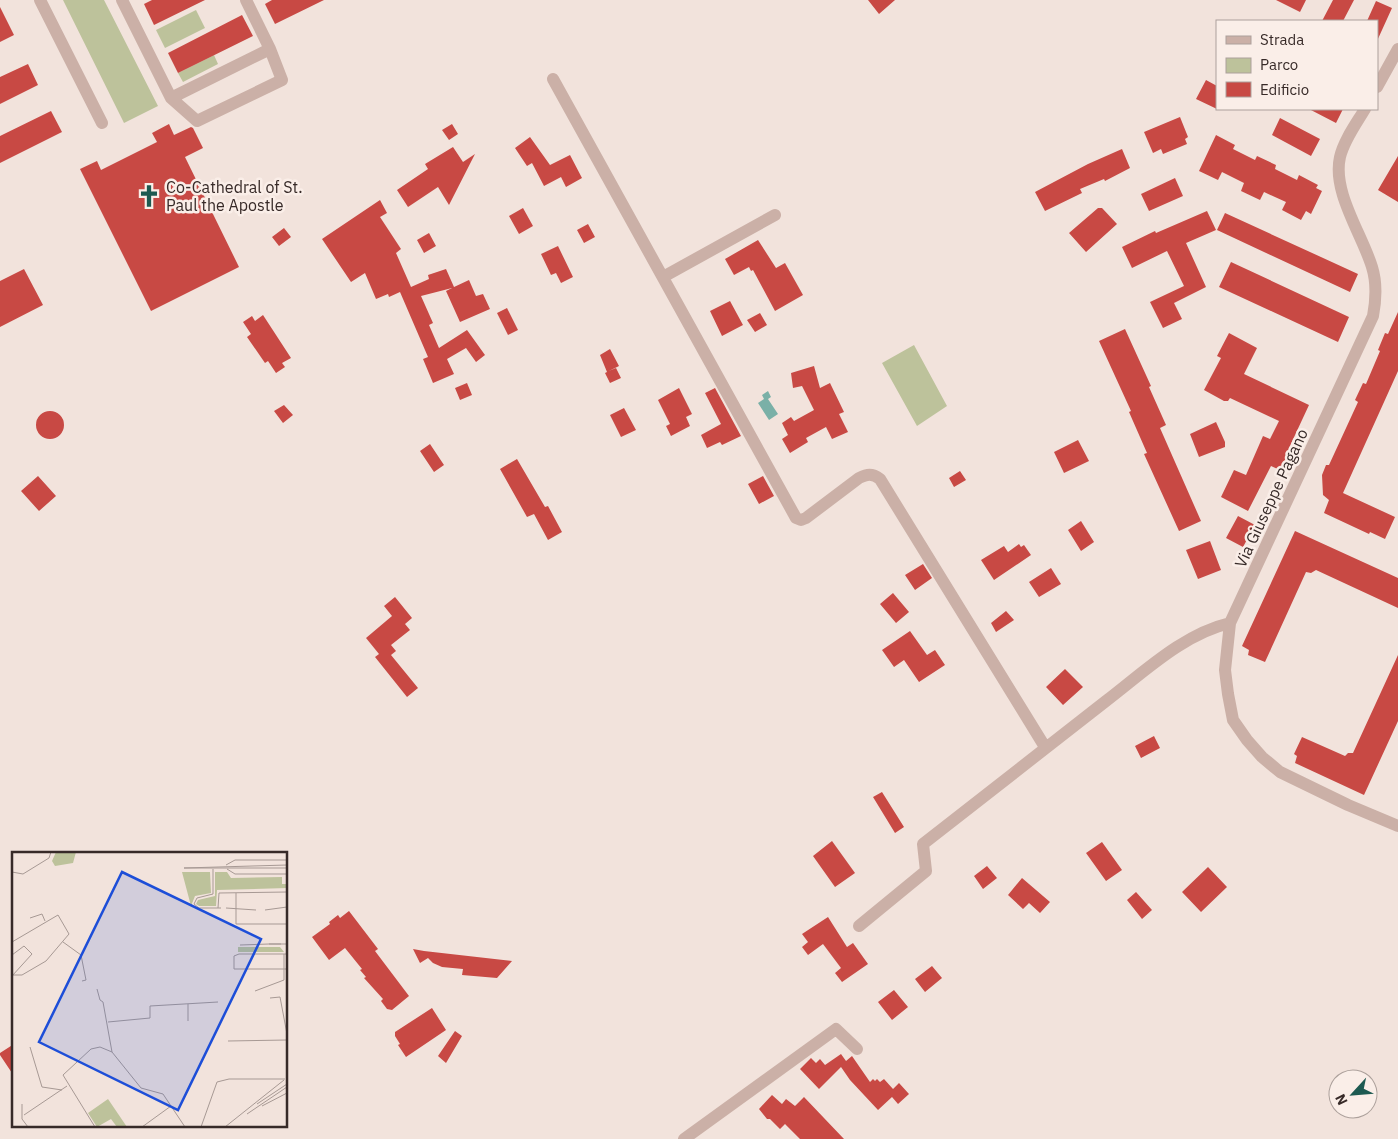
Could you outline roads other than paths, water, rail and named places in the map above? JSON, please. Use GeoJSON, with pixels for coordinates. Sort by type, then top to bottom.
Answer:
{"type":"FeatureCollection","features":[{"type":"Feature","properties":{"kind":"street"},"geometry":{"type":"LineString","coordinates":[[40,0],[102,123]]}},
{"type":"Feature","properties":{"kind":"street"},"geometry":{"type":"LineString","coordinates":[[122,0],[171,98],[197,121],[282,80],[270,49],[246,0]]}},
{"type":"Feature","properties":{"kind":"street"},"geometry":{"type":"LineString","coordinates":[[171,98],[270,49]]}},
{"type":"Feature","properties":{"kind":"street"},"geometry":{"type":"LineString","coordinates":[[1378,85],[1397,53]]}},
{"type":"Feature","properties":{"kind":"street"},"geometry":{"type":"LineString","coordinates":[[553,79],[796,518],[801,520],[806,518],[866,474],[874,474],[880,479],[1045,747]]}},
{"type":"Feature","properties":{"kind":"street","name":"Via Giuseppe Pagano"},"geometry":{"type":"LineString","coordinates":[[1364,110],[1343,148],[1339,168],[1342,190],[1365,248],[1376,285],[1376,302],[1373,316],[1230,623],[1225,670],[1233,720],[1246,740],[1262,757],[1280,772],[1348,805],[1398,826]]}},
{"type":"Feature","properties":{"kind":"street"},"geometry":{"type":"LineString","coordinates":[[662,277],[775,215]]}},
{"type":"Feature","properties":{"kind":"street"},"geometry":{"type":"LineString","coordinates":[[859,926],[926,871],[923,844],[1045,747],[1177,647],[1214,626],[1230,623]]}},
{"type":"Feature","properties":{"kind":"street"},"geometry":{"type":"LineString","coordinates":[[684,1139],[836,1028],[857,1049]]}},
{"type":"Feature","properties":{"kind":"water"},"geometry":{"type":"Polygon","coordinates":[[[768,391],[771,397],[768,399],[778,414],[769,420],[758,403],[764,399],[762,395],[768,391]]]}},
{"type":"Feature","properties":{"kind":"place","name":"Co-Cathedral of St. Paul the Apostle"},"geometry":{"type":"Point","coordinates":[149,196]}}]}
